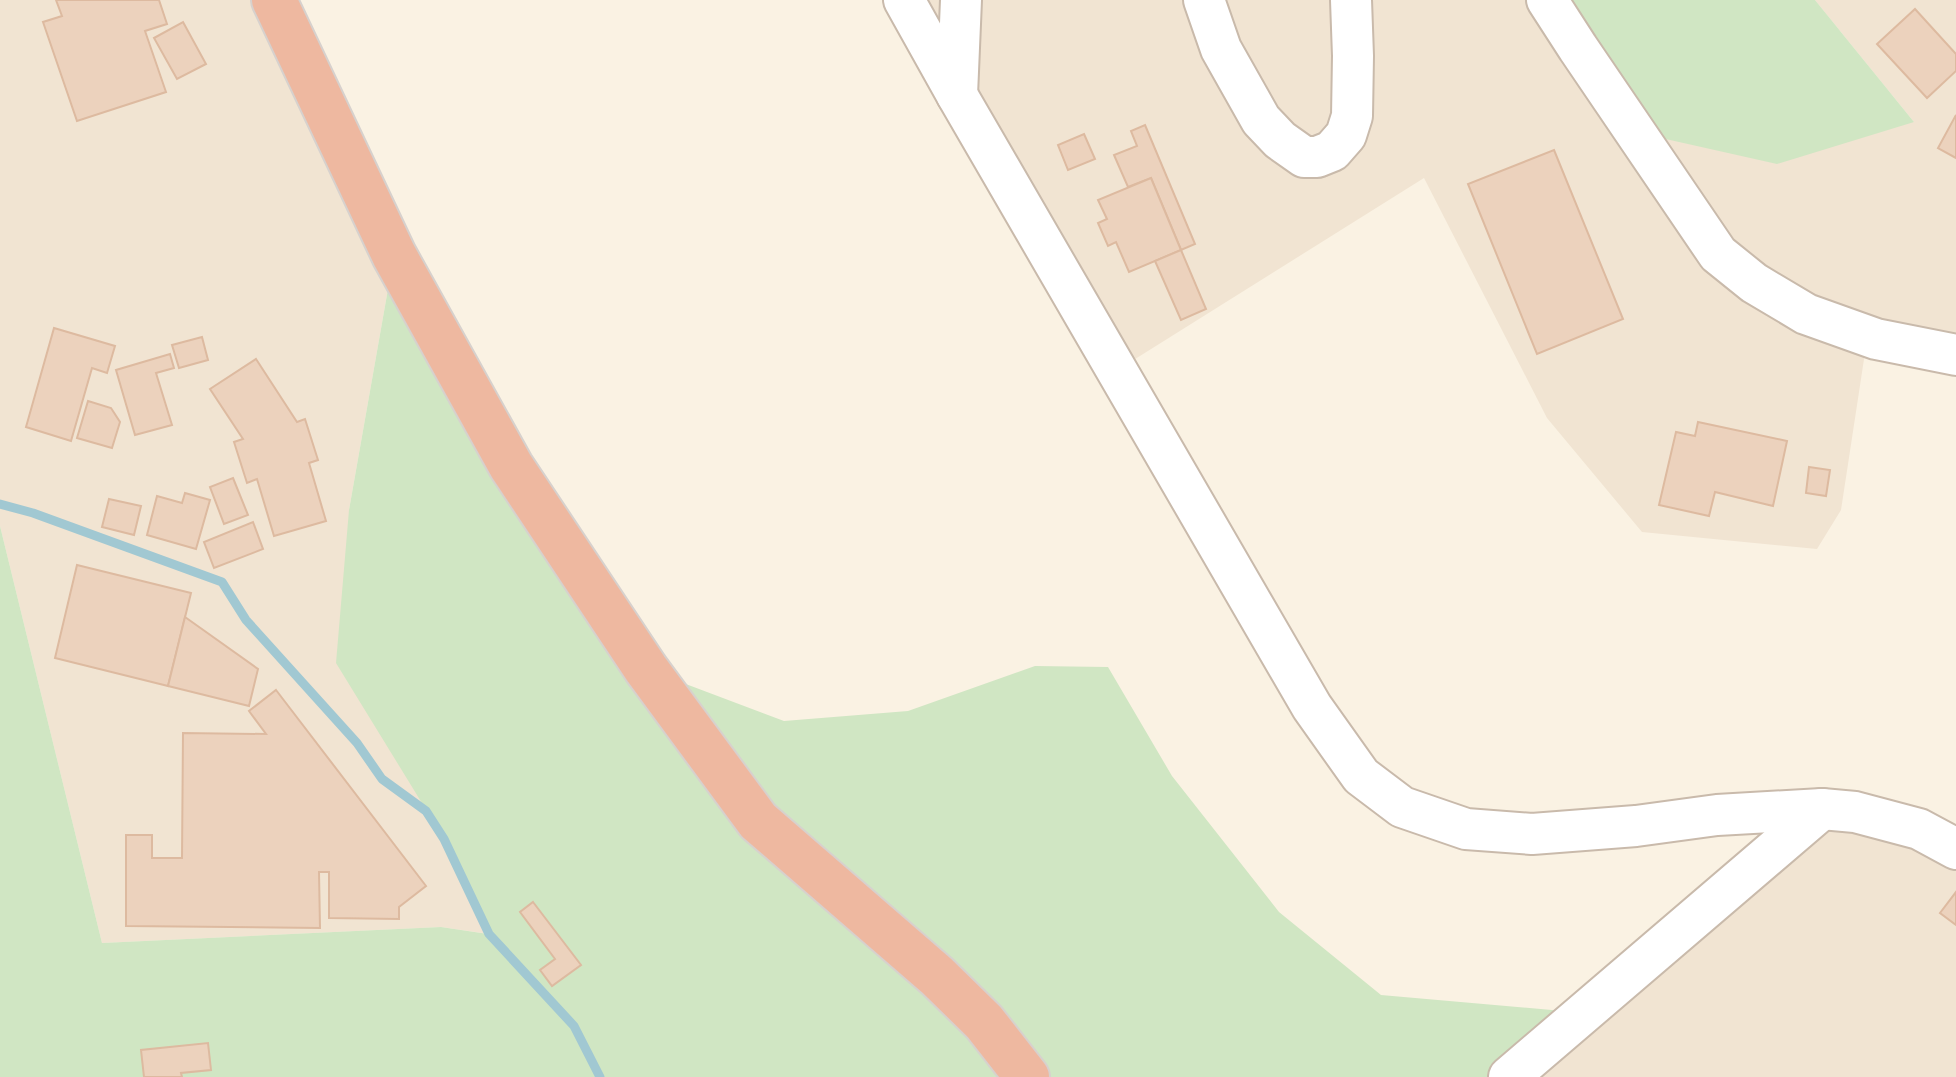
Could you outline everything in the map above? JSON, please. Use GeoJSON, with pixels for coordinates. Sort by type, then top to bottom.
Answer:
{"type":"FeatureCollection","features":[{"type":"Feature","properties":{"kind":"highway"},"geometry":{"type":"LineString","coordinates":[[274,0],[394,255],[511,466],[646,669],[758,821],[937,976],[984,1022],[1027,1077]]}},
{"type":"Feature","properties":{"kind":"street"},"geometry":{"type":"LineString","coordinates":[[904,0],[1312,707],[1361,776],[1402,807],[1466,829],[1532,834],[1636,826],[1717,815],[1822,809],[1855,812],[1919,829],[1956,849]]}},
{"type":"Feature","properties":{"kind":"street"},"geometry":{"type":"LineString","coordinates":[[957,95],[961,0]]}},
{"type":"Feature","properties":{"kind":"street"},"geometry":{"type":"LineString","coordinates":[[1204,0],[1221,49],[1261,120],[1280,140],[1304,157],[1317,157],[1332,151],[1346,135],[1352,116],[1351,0]]}},
{"type":"Feature","properties":{"kind":"street"},"geometry":{"type":"LineString","coordinates":[[1547,0],[1718,254],[1754,283],[1806,314],[1876,339],[1956,355]]}},
{"type":"Feature","properties":{"kind":"street"},"geometry":{"type":"LineString","coordinates":[[1509,1077],[1822,809]]}},
{"type":"Feature","properties":{"kind":"shaded area"},"geometry":{"type":"Polygon","coordinates":[[[0,0],[274,0],[394,255],[349,510],[426,811],[444,839],[489,934],[441,927],[102,943],[0,526],[0,0]]]}},
{"type":"Feature","properties":{"kind":"shaded area"},"geometry":{"type":"Polygon","coordinates":[[[904,0],[1541,0],[1914,122],[1815,0],[1956,0],[1956,350],[1868,333],[1841,510],[1817,549],[1642,532],[1547,418],[1424,178],[1116,371],[904,0]]]}},
{"type":"Feature","properties":{"kind":"shaded area"},"geometry":{"type":"Polygon","coordinates":[[[1822,809],[1956,849],[1956,1077],[1509,1077],[1822,809]]]}},
{"type":"Feature","properties":{"kind":"green space"},"geometry":{"type":"Polygon","coordinates":[[[1541,0],[1815,0],[1914,122],[1777,164],[1630,131],[1541,0]]]}},
{"type":"Feature","properties":{"kind":"green space"},"geometry":{"type":"Polygon","coordinates":[[[394,255],[646,669],[784,721],[908,711],[1035,666],[1108,667],[1172,776],[1279,912],[1381,995],[1585,1013],[1509,1077],[0,1077],[0,526],[102,943],[441,927],[488,934],[444,839],[336,663],[349,510],[394,255]]]}},
{"type":"Feature","properties":{"kind":"building"},"geometry":{"type":"Polygon","coordinates":[[[56,0],[159,0],[167,24],[145,31],[166,92],[77,121],[43,22],[62,16],[56,0]]]}},
{"type":"Feature","properties":{"kind":"building"},"geometry":{"type":"Polygon","coordinates":[[[1915,9],[1956,54],[1956,71],[1927,98],[1877,44],[1915,9]]]}},
{"type":"Feature","properties":{"kind":"building"},"geometry":{"type":"Polygon","coordinates":[[[183,22],[206,64],[177,79],[154,38],[183,22]]]}},
{"type":"Feature","properties":{"kind":"building"},"geometry":{"type":"Polygon","coordinates":[[[1956,115],[1956,158],[1938,148],[1956,115]]]}},
{"type":"Feature","properties":{"kind":"building"},"geometry":{"type":"Polygon","coordinates":[[[1145,125],[1195,244],[1181,250],[1151,178],[1128,187],[1114,155],[1137,146],[1131,131],[1145,125]]]}},
{"type":"Feature","properties":{"kind":"building"},"geometry":{"type":"Polygon","coordinates":[[[1084,134],[1095,159],[1068,170],[1058,145],[1084,134]]]}},
{"type":"Feature","properties":{"kind":"building"},"geometry":{"type":"Polygon","coordinates":[[[1554,150],[1623,319],[1537,354],[1468,184],[1554,150]]]}},
{"type":"Feature","properties":{"kind":"building"},"geometry":{"type":"Polygon","coordinates":[[[1151,178],[1181,250],[1129,272],[1116,242],[1108,246],[1098,223],[1107,219],[1098,200],[1151,178]]]}},
{"type":"Feature","properties":{"kind":"building"},"geometry":{"type":"Polygon","coordinates":[[[1181,250],[1206,309],[1181,320],[1155,261],[1181,250]]]}},
{"type":"Feature","properties":{"kind":"building"},"geometry":{"type":"Polygon","coordinates":[[[54,328],[115,346],[107,373],[92,368],[71,441],[26,427],[54,328]]]}},
{"type":"Feature","properties":{"kind":"building"},"geometry":{"type":"Polygon","coordinates":[[[202,337],[208,360],[179,368],[172,345],[202,337]]]}},
{"type":"Feature","properties":{"kind":"building"},"geometry":{"type":"Polygon","coordinates":[[[170,354],[174,368],[156,373],[172,425],[135,435],[116,370],[170,354]]]}},
{"type":"Feature","properties":{"kind":"building"},"geometry":{"type":"Polygon","coordinates":[[[256,359],[297,422],[305,419],[318,460],[309,463],[326,521],[274,536],[257,479],[247,483],[234,442],[243,439],[210,389],[256,359]]]}},
{"type":"Feature","properties":{"kind":"building"},"geometry":{"type":"Polygon","coordinates":[[[88,401],[111,408],[120,422],[112,448],[77,438],[88,401]]]}},
{"type":"Feature","properties":{"kind":"building"},"geometry":{"type":"Polygon","coordinates":[[[1698,422],[1787,441],[1773,506],[1715,492],[1709,516],[1659,505],[1676,432],[1695,436],[1698,422]]]}},
{"type":"Feature","properties":{"kind":"building"},"geometry":{"type":"Polygon","coordinates":[[[1809,467],[1830,470],[1826,496],[1806,493],[1809,467]]]}},
{"type":"Feature","properties":{"kind":"building"},"geometry":{"type":"Polygon","coordinates":[[[233,478],[248,515],[224,524],[210,487],[233,478]]]}},
{"type":"Feature","properties":{"kind":"building"},"geometry":{"type":"Polygon","coordinates":[[[185,493],[210,500],[196,549],[147,535],[157,496],[182,503],[185,493]]]}},
{"type":"Feature","properties":{"kind":"building"},"geometry":{"type":"Polygon","coordinates":[[[109,499],[141,506],[134,535],[102,527],[109,499]]]}},
{"type":"Feature","properties":{"kind":"building"},"geometry":{"type":"Polygon","coordinates":[[[253,522],[263,549],[214,568],[204,542],[253,522]]]}},
{"type":"Feature","properties":{"kind":"building"},"geometry":{"type":"Polygon","coordinates":[[[77,565],[191,593],[168,686],[55,658],[77,565]]]}},
{"type":"Feature","properties":{"kind":"building"},"geometry":{"type":"Polygon","coordinates":[[[185,617],[258,669],[249,706],[168,686],[185,617]]]}},
{"type":"Feature","properties":{"kind":"building"},"geometry":{"type":"Polygon","coordinates":[[[276,690],[426,886],[399,907],[399,919],[329,918],[329,872],[319,872],[320,928],[126,926],[126,835],[152,835],[152,858],[182,858],[183,733],[266,734],[249,711],[276,690]]]}},
{"type":"Feature","properties":{"kind":"building"},"geometry":{"type":"Polygon","coordinates":[[[1956,892],[1956,925],[1940,913],[1956,892]]]}},
{"type":"Feature","properties":{"kind":"building"},"geometry":{"type":"Polygon","coordinates":[[[533,902],[581,965],[552,986],[540,970],[555,959],[520,912],[533,902]]]}},
{"type":"Feature","properties":{"kind":"building"},"geometry":{"type":"Polygon","coordinates":[[[208,1043],[211,1070],[181,1073],[182,1077],[144,1077],[141,1050],[208,1043]]]}},
{"type":"Feature","properties":{"kind":"waterway"},"geometry":{"type":"LineString","coordinates":[[0,504],[33,513],[222,582],[246,620],[357,743],[382,779],[426,811],[444,839],[489,934],[574,1026],[600,1077]]}}]}
